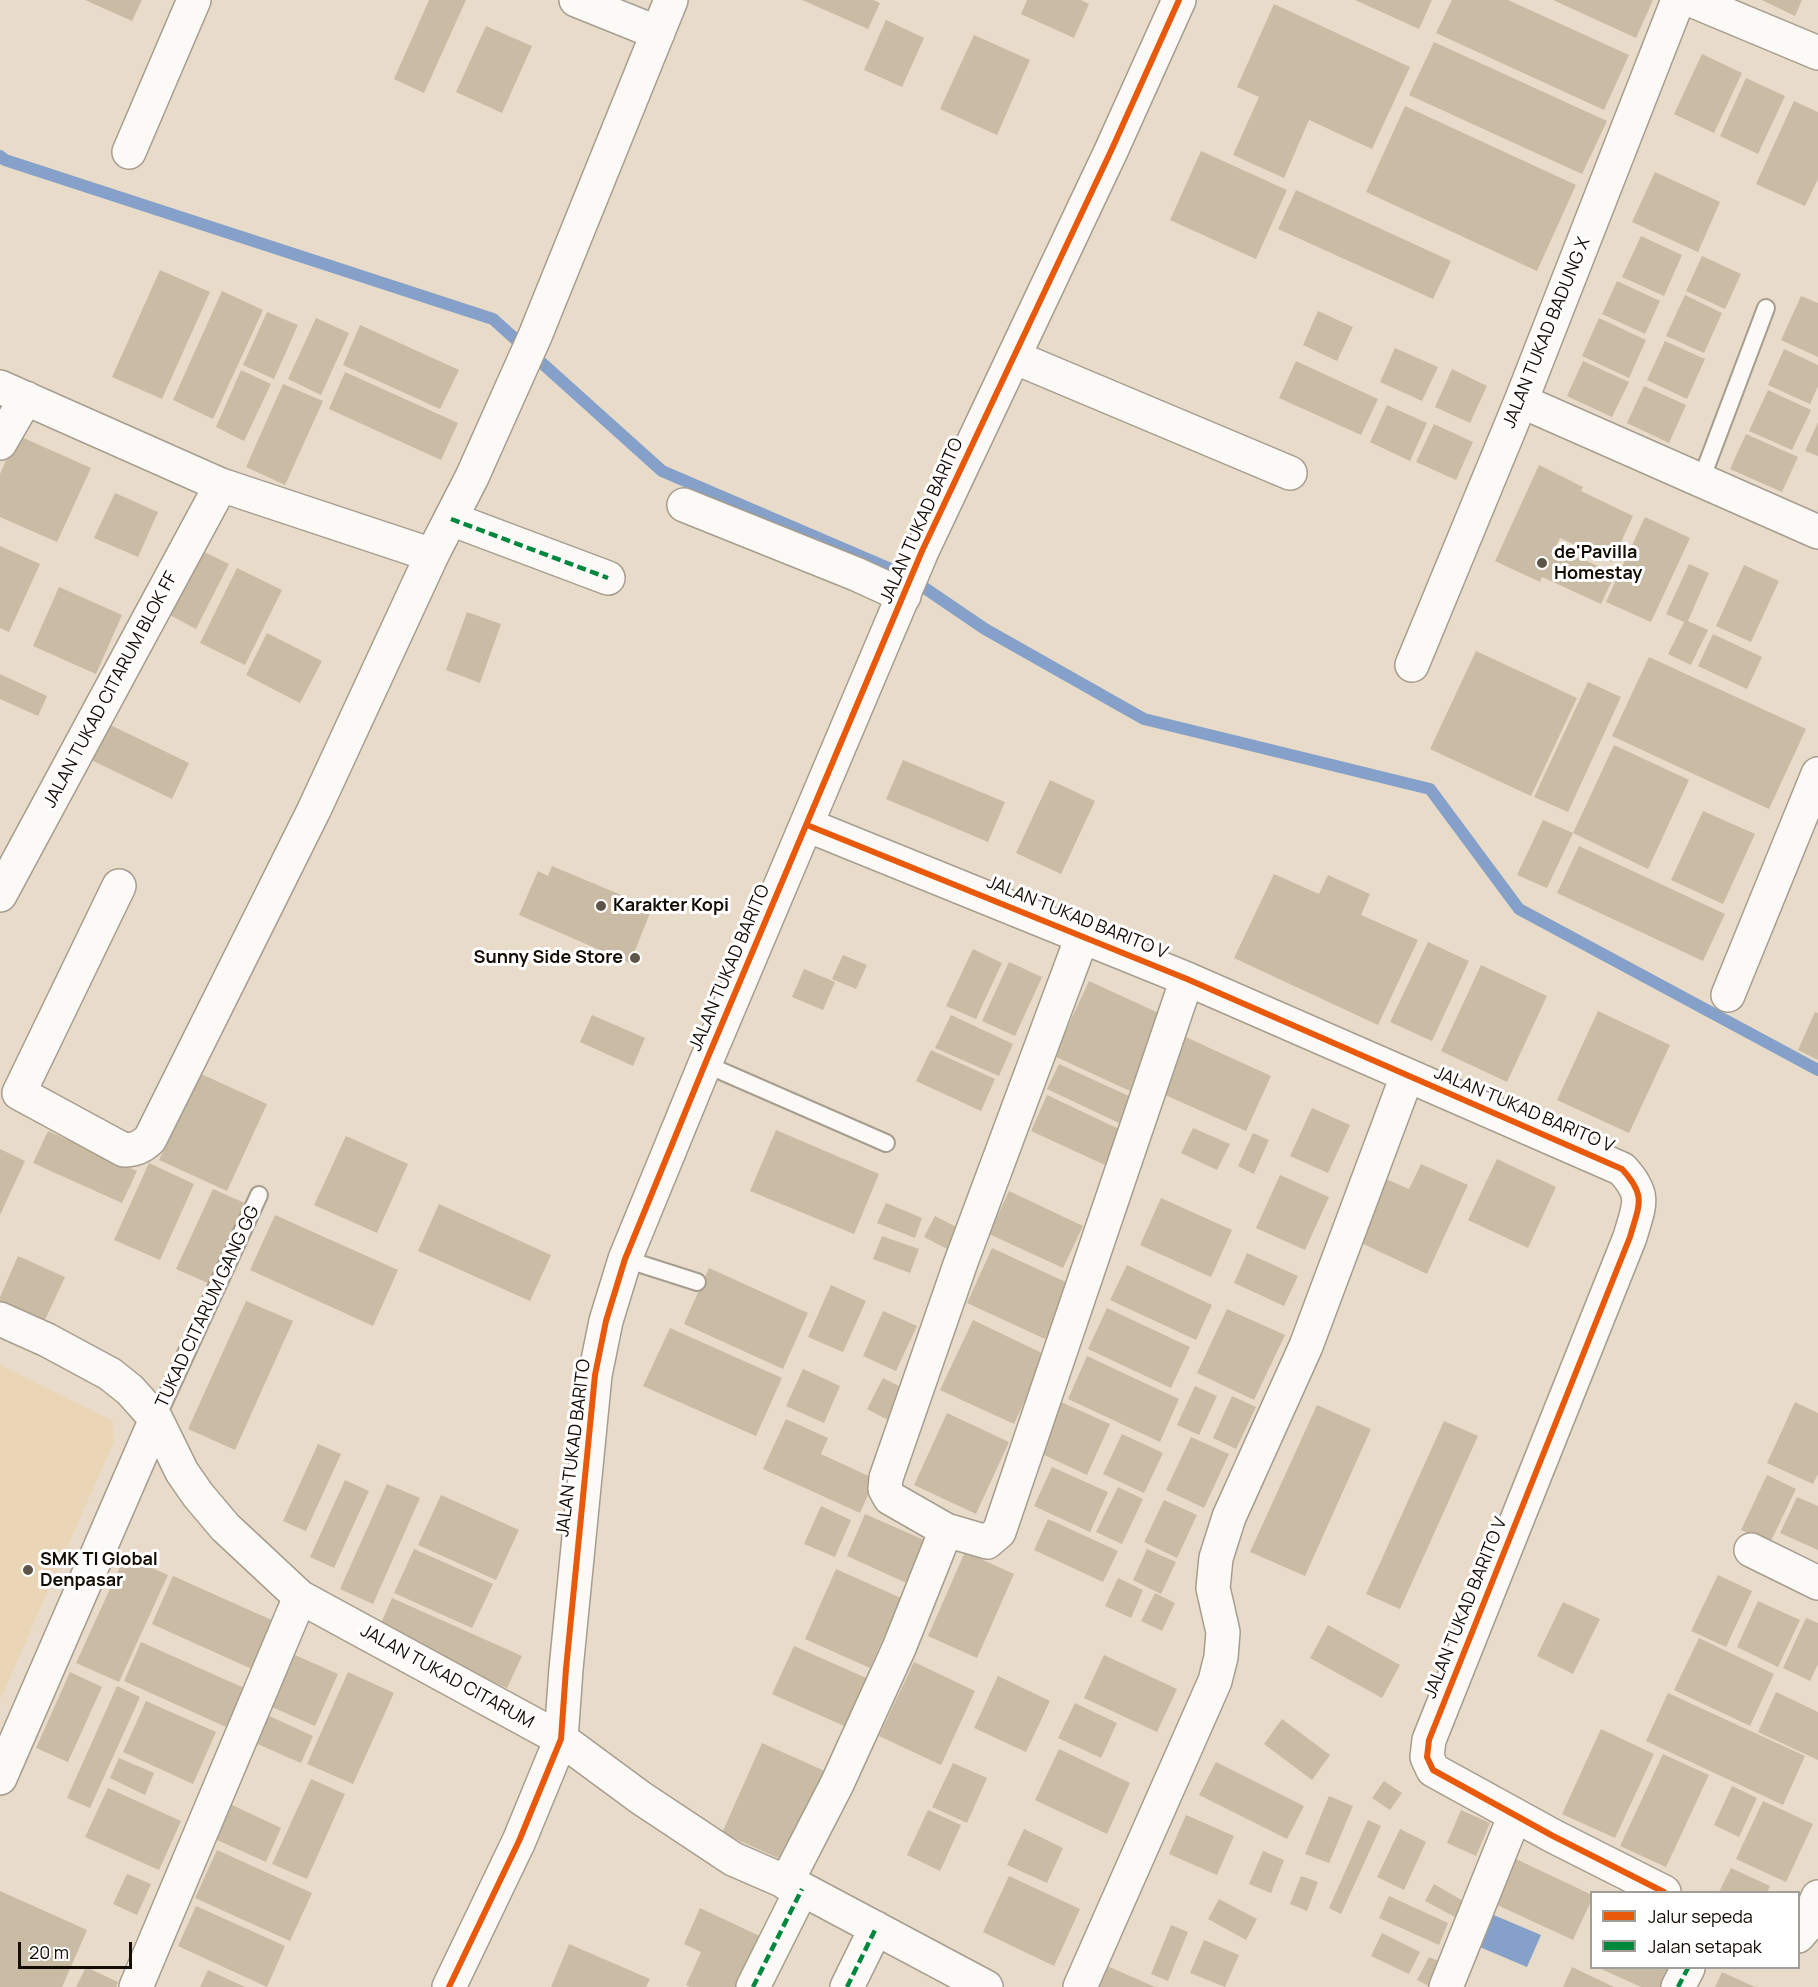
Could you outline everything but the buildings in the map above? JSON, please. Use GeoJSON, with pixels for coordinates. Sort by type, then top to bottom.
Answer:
{"type":"FeatureCollection","features":[{"type":"Feature","properties":{"kind":"street"},"geometry":{"type":"LineString","coordinates":[[129,152],[194,0]]}},
{"type":"Feature","properties":{"kind":"street"},"geometry":{"type":"LineString","coordinates":[[576,0],[658,33]]}},
{"type":"Feature","properties":{"kind":"street"},"geometry":{"type":"LineString","coordinates":[[119,886],[19,1093],[124,1150],[134,1150],[150,1139],[314,810],[432,555],[472,477],[535,336],[671,0]]}},
{"type":"Feature","properties":{"kind":"street","name":"JALAN TUKAD BARITO"},"geometry":{"type":"LineString","coordinates":[[449,1987],[519,1841],[561,1739],[580,1515],[596,1375],[606,1321],[625,1259],[922,551],[1111,151],[1179,0]]}},
{"type":"Feature","properties":{"kind":"street","name":"JALAN TUKAD BADUNG X"},"geometry":{"type":"LineString","coordinates":[[1412,665],[1521,401],[1678,0]]}},
{"type":"Feature","properties":{"kind":"street"},"geometry":{"type":"LineString","coordinates":[[1691,0],[1818,53]]}},
{"type":"Feature","properties":{"kind":"street"},"geometry":{"type":"LineString","coordinates":[[1014,357],[1290,473]]}},
{"type":"Feature","properties":{"kind":"street"},"geometry":{"type":"LineString","coordinates":[[0,443],[13,393],[221,485],[432,555]]}},
{"type":"Feature","properties":{"kind":"street"},"geometry":{"type":"LineString","coordinates":[[1521,401],[1818,532]]}},
{"type":"Feature","properties":{"kind":"street","name":"JALAN TUKAD CITARUM BLOK FF"},"geometry":{"type":"LineString","coordinates":[[0,895],[221,485]]}},
{"type":"Feature","properties":{"kind":"street"},"geometry":{"type":"LineString","coordinates":[[684,505],[905,592]]}},
{"type":"Feature","properties":{"kind":"street"},"geometry":{"type":"LineString","coordinates":[[450,519],[608,578]]}},
{"type":"Feature","properties":{"kind":"street"},"geometry":{"type":"LineString","coordinates":[[1728,995],[1818,774]]}},
{"type":"Feature","properties":{"kind":"street","name":"JALAN TUKAD BARITO V"},"geometry":{"type":"LineString","coordinates":[[807,825],[1187,979],[1622,1169],[1634,1183],[1640,1200],[1630,1237],[1429,1740],[1427,1757],[1433,1770],[1660,1891]]}},
{"type":"Feature","properties":{"kind":"street"},"geometry":{"type":"LineString","coordinates":[[1082,937],[961,1262],[886,1478],[885,1489],[890,1498],[946,1530],[987,1542],[999,1532],[1187,979]]}},
{"type":"Feature","properties":{"kind":"street"},"geometry":{"type":"LineString","coordinates":[[1080,1987],[1215,1681],[1221,1657],[1222,1632],[1213,1588],[1216,1558],[1229,1517],[1306,1346],[1407,1076]]}},
{"type":"Feature","properties":{"kind":"street","name":"JALAN TUKAD CITARUM"},"geometry":{"type":"LineString","coordinates":[[0,1320],[47,1340],[110,1374],[130,1390],[156,1419],[182,1472],[198,1495],[225,1527],[300,1597],[561,1739],[641,1798],[733,1859],[794,1886],[986,1987]]}},
{"type":"Feature","properties":{"kind":"street"},"geometry":{"type":"LineString","coordinates":[[0,1778],[156,1419]]}},
{"type":"Feature","properties":{"kind":"street"},"geometry":{"type":"LineString","coordinates":[[753,1987],[837,1784],[899,1648],[946,1530]]}},
{"type":"Feature","properties":{"kind":"street"},"geometry":{"type":"LineString","coordinates":[[1751,1550],[1818,1583]]}},
{"type":"Feature","properties":{"kind":"street"},"geometry":{"type":"LineString","coordinates":[[136,1987],[300,1597]]}},
{"type":"Feature","properties":{"kind":"street"},"geometry":{"type":"LineString","coordinates":[[1446,1987],[1515,1815]]}},
{"type":"Feature","properties":{"kind":"street"},"geometry":{"type":"LineString","coordinates":[[1800,1934],[1805,1928],[1818,1897]]}},
{"type":"Feature","properties":{"kind":"street"},"geometry":{"type":"LineString","coordinates":[[847,1987],[876,1928]]}},
{"type":"Feature","properties":{"kind":"street"},"geometry":{"type":"LineString","coordinates":[[1678,1987],[1687,1969]]}},
{"type":"Feature","properties":{"kind":"lane"},"geometry":{"type":"LineString","coordinates":[[1701,480],[1766,308]]}},
{"type":"Feature","properties":{"kind":"lane"},"geometry":{"type":"LineString","coordinates":[[705,1064],[886,1143]]}},
{"type":"Feature","properties":{"kind":"lane","name":"TUKAD CITARUM GANG GG"},"geometry":{"type":"LineString","coordinates":[[156,1419],[259,1195]]}},
{"type":"Feature","properties":{"kind":"lane"},"geometry":{"type":"LineString","coordinates":[[625,1259],[697,1282]]}},
{"type":"Feature","properties":{"kind":"shaded area","name":"SMK TI Global Denpasar"},"geometry":{"type":"Polygon","coordinates":[[[0,1365],[113,1421],[114,1441],[0,1700],[0,1365]]]}},
{"type":"Feature","properties":{"kind":"water"},"geometry":{"type":"Polygon","coordinates":[[[1489,1913],[1541,1935],[1527,1967],[1475,1945],[1489,1913]]]}},
{"type":"Feature","properties":{"kind":"waterway"},"geometry":{"type":"LineString","coordinates":[[0,156],[5,160],[493,319],[662,471],[907,576],[985,629],[1144,719],[1430,789],[1519,909],[1818,1070]]}},
{"type":"Feature","properties":{"kind":"marked path"},"geometry":{"type":"LineString","coordinates":[[451,519],[608,578]]}},
{"type":"Feature","properties":{"kind":"marked path"},"geometry":{"type":"LineString","coordinates":[[753,1987],[802,1889]]}},
{"type":"Feature","properties":{"kind":"marked path"},"geometry":{"type":"LineString","coordinates":[[847,1987],[876,1928]]}},
{"type":"Feature","properties":{"kind":"marked path"},"geometry":{"type":"LineString","coordinates":[[1678,1987],[1687,1969]]}},
{"type":"Feature","properties":{"kind":"cycle path"},"geometry":{"type":"LineString","coordinates":[[449,1987],[519,1841],[561,1739],[595,1375],[606,1321],[625,1259],[922,551],[1111,151],[1179,0]]}},
{"type":"Feature","properties":{"kind":"cycle path"},"geometry":{"type":"LineString","coordinates":[[807,825],[1187,979],[1622,1169],[1630,1178],[1639,1201],[1630,1237],[1429,1740],[1427,1757],[1433,1770],[1553,1836],[1662,1891]]}},
{"type":"Feature","properties":{"kind":"place","name":"de'Pavilla Homestay"},"geometry":{"type":"Point","coordinates":[1542,563]}},
{"type":"Feature","properties":{"kind":"place","name":"Karakter Kopi"},"geometry":{"type":"Point","coordinates":[601,906]}},
{"type":"Feature","properties":{"kind":"place","name":"Sunny Side Store"},"geometry":{"type":"Point","coordinates":[635,958]}},
{"type":"Feature","properties":{"kind":"place","name":"SMK TI Global Denpasar"},"geometry":{"type":"Point","coordinates":[28,1570]}}]}
